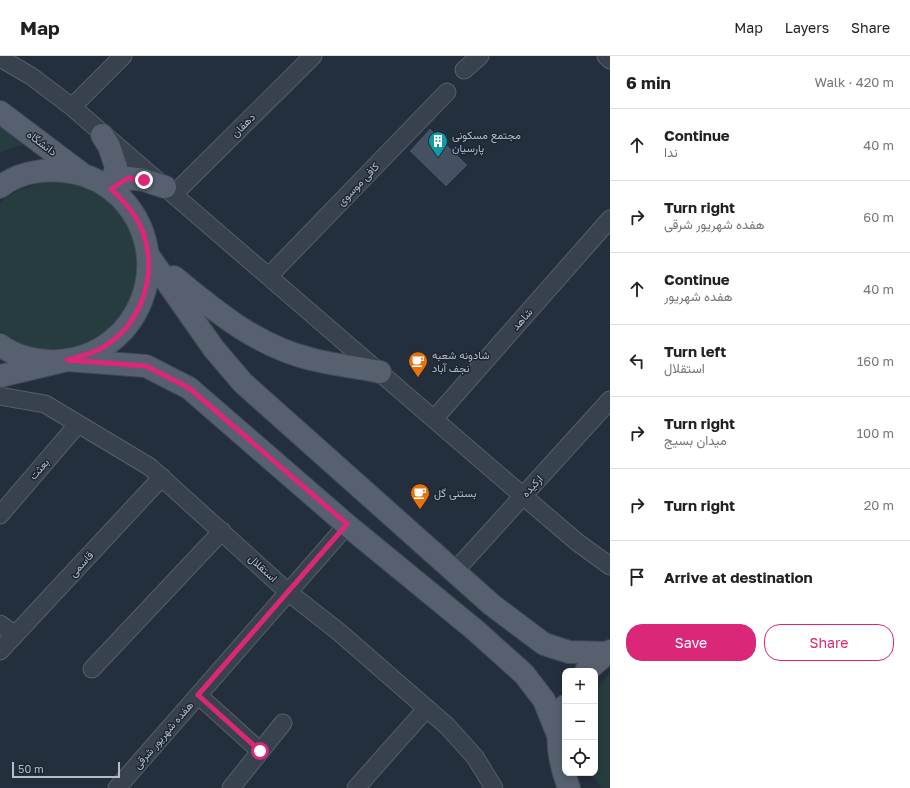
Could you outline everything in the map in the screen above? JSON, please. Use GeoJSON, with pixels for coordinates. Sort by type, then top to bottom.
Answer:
{"type":"FeatureCollection","features":[{"type":"Feature","properties":{"kind":"main road","name":"دانشگاه"},"geometry":{"type":"LineString","coordinates":[[0,112],[84,174]]}},
{"type":"Feature","properties":{"kind":"main road"},"geometry":{"type":"LineString","coordinates":[[102,134],[109,146],[116,167],[111,189]]}},
{"type":"Feature","properties":{"kind":"main road"},"geometry":{"type":"LineString","coordinates":[[0,187],[22,175],[42,170],[63,170],[84,174],[111,189],[133,213],[142,230],[148,255],[149,274],[145,292],[138,309],[129,324],[116,338],[85,356],[0,376]]}},
{"type":"Feature","properties":{"kind":"main road"},"geometry":{"type":"LineString","coordinates":[[111,189],[128,178],[144,180],[169,191]]}},
{"type":"Feature","properties":{"kind":"main road"},"geometry":{"type":"LineString","coordinates":[[148,255],[224,318],[264,342],[310,359],[380,372]]}},
{"type":"Feature","properties":{"kind":"main road"},"geometry":{"type":"LineString","coordinates":[[148,255],[214,349],[242,383],[492,605],[544,644],[568,652],[608,652]]}},
{"type":"Feature","properties":{"kind":"main road"},"geometry":{"type":"LineString","coordinates":[[0,345],[17,354],[33,359],[146,366],[189,388],[347,524],[475,630],[524,674],[544,700],[558,735],[561,766],[569,788]]}},
{"type":"Feature","properties":{"kind":"main road"},"geometry":{"type":"LineString","coordinates":[[589,668],[608,652]]}},
{"type":"Feature","properties":{"kind":"main road"},"geometry":{"type":"LineString","coordinates":[[558,735],[562,718]]}},
{"type":"Feature","properties":{"kind":"street"},"geometry":{"type":"LineString","coordinates":[[20,56],[57,97]]}},
{"type":"Feature","properties":{"kind":"street"},"geometry":{"type":"LineString","coordinates":[[72,107],[123,56]]}},
{"type":"Feature","properties":{"kind":"street","name":"دهقان"},"geometry":{"type":"LineString","coordinates":[[169,191],[313,56]]}},
{"type":"Feature","properties":{"kind":"street"},"geometry":{"type":"LineString","coordinates":[[464,70],[480,56]]}},
{"type":"Feature","properties":{"kind":"street"},"geometry":{"type":"LineString","coordinates":[[606,56],[610,60]]}},
{"type":"Feature","properties":{"kind":"street"},"geometry":{"type":"LineString","coordinates":[[0,58],[31,76],[72,107],[523,496],[577,542],[610,566]]}},
{"type":"Feature","properties":{"kind":"street","name":"کافی موسوی"},"geometry":{"type":"LineString","coordinates":[[269,276],[447,92]]}},
{"type":"Feature","properties":{"kind":"street","name":"شاهد"},"geometry":{"type":"LineString","coordinates":[[434,419],[610,219]]}},
{"type":"Feature","properties":{"kind":"street","name":"استقلال"},"geometry":{"type":"LineString","coordinates":[[0,396],[45,404],[150,467],[288,592],[339,632],[447,726],[475,757],[494,788]]}},
{"type":"Feature","properties":{"kind":"street","name":"ارکیده"},"geometry":{"type":"LineString","coordinates":[[454,572],[610,400]]}},
{"type":"Feature","properties":{"kind":"street","name":"بعثت"},"geometry":{"type":"LineString","coordinates":[[0,515],[78,424]]}},
{"type":"Feature","properties":{"kind":"street","name":"قاسمی"},"geometry":{"type":"LineString","coordinates":[[0,651],[162,477]]}},
{"type":"Feature","properties":{"kind":"street","name":"هفده شهریور شرقی"},"geometry":{"type":"LineString","coordinates":[[117,788],[347,524]]}},
{"type":"Feature","properties":{"kind":"street"},"geometry":{"type":"LineString","coordinates":[[92,669],[222,531]]}},
{"type":"Feature","properties":{"kind":"street"},"geometry":{"type":"LineString","coordinates":[[0,624],[14,635]]}},
{"type":"Feature","properties":{"kind":"street"},"geometry":{"type":"LineString","coordinates":[[198,695],[260,751]]}},
{"type":"Feature","properties":{"kind":"street"},"geometry":{"type":"LineString","coordinates":[[356,788],[427,708]]}},
{"type":"Feature","properties":{"kind":"street"},"geometry":{"type":"LineString","coordinates":[[231,788],[284,723]]}},
{"type":"Feature","properties":{"kind":"green space"},"geometry":{"type":"Polygon","coordinates":[[[0,113],[28,143],[0,152],[0,113]]]}},
{"type":"Feature","properties":{"kind":"green space"},"geometry":{"type":"Polygon","coordinates":[[[45,182],[59,182],[87,188],[111,203],[121,213],[134,238],[139,266],[129,307],[111,329],[75,349],[47,351],[20,345],[0,332],[0,202],[18,190],[45,182]]]}},
{"type":"Feature","properties":{"kind":"green space"},"geometry":{"type":"Polygon","coordinates":[[[610,673],[610,788],[601,788],[593,776],[598,776],[598,687],[610,673]]]}},
{"type":"Feature","properties":{"kind":"building","name":"مجتمع مسکونی پارسیان"},"geometry":{"type":"Polygon","coordinates":[[[430,128],[468,165],[446,187],[409,151],[430,128]]]}},
{"type":"Feature","properties":{"kind":"place","name":"مجتمع مسکونی پارسیان"},"geometry":{"type":"Point","coordinates":[438,158]}},
{"type":"Feature","properties":{"kind":"place","name":"شادونه شعبه نجف آباد"},"geometry":{"type":"Point","coordinates":[418,378]}},
{"type":"Feature","properties":{"kind":"place","name":"بستنی گل"},"geometry":{"type":"Point","coordinates":[420,510]}},
{"type":"Feature","properties":{"kind":"route"},"geometry":{"type":"LineString","coordinates":[[144,180],[128,178],[111,189],[130,207],[142,230],[148,255],[149,274],[145,292],[138,309],[129,324],[116,338],[85,356],[67,360],[146,366],[189,388],[347,524],[198,695],[260,751]]}}]}
